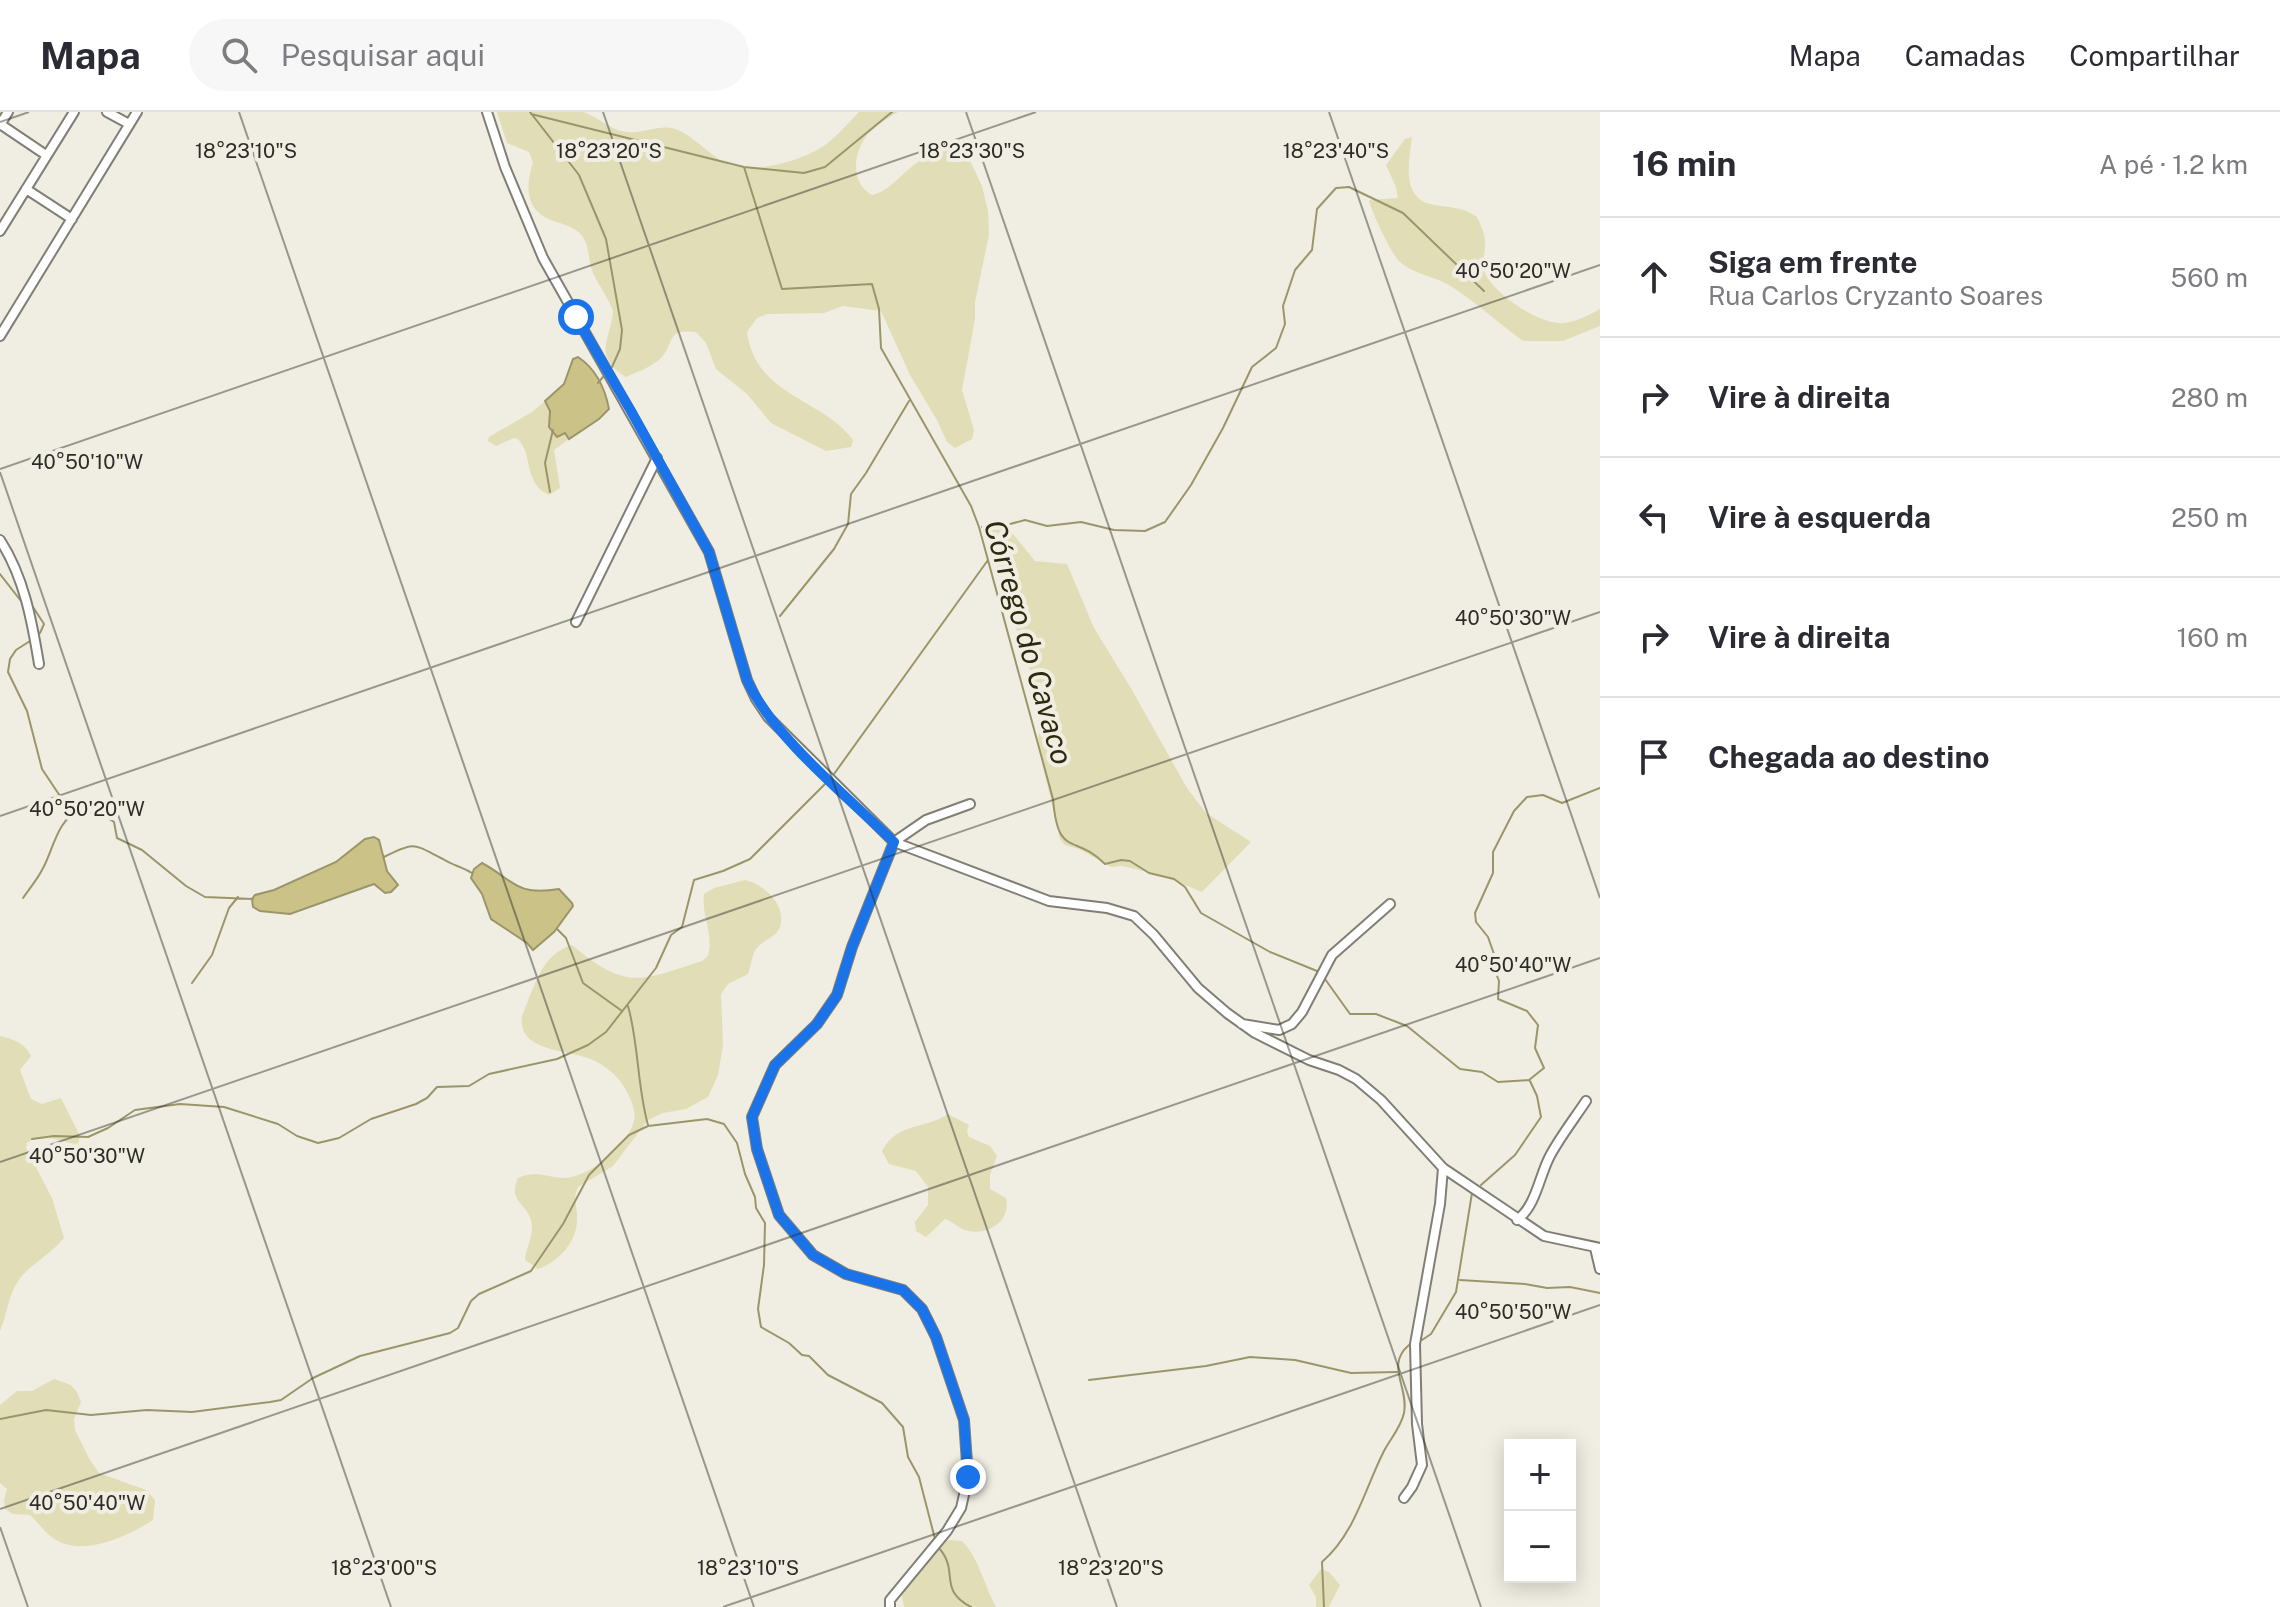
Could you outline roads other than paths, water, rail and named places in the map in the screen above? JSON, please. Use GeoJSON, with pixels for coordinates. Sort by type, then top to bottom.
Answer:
{"type":"FeatureCollection","features":[{"type":"Feature","properties":{"kind":"street"},"geometry":{"type":"LineString","coordinates":[[8,112],[0,125],[46,155]]}},
{"type":"Feature","properties":{"kind":"street"},"geometry":{"type":"LineString","coordinates":[[0,231],[74,112]]}},
{"type":"Feature","properties":{"kind":"street"},"geometry":{"type":"LineString","coordinates":[[107,112],[129,124]]}},
{"type":"Feature","properties":{"kind":"street"},"geometry":{"type":"LineString","coordinates":[[0,336],[137,112]]}},
{"type":"Feature","properties":{"kind":"street"},"geometry":{"type":"LineString","coordinates":[[487,112],[505,167],[543,258],[709,552],[747,680],[756,699],[768,717],[813,764],[894,842],[1049,901],[1107,908],[1134,916],[1198,988],[1241,1024],[1309,1060],[1356,1079],[1381,1100],[1443,1168],[1544,1236],[1598,1248],[1600,1269]]}},
{"type":"Feature","properties":{"kind":"street"},"geometry":{"type":"LineString","coordinates":[[26,189],[72,219]]}},
{"type":"Feature","properties":{"kind":"street"},"geometry":{"type":"LineString","coordinates":[[576,622],[657,458]]}},
{"type":"Feature","properties":{"kind":"street"},"geometry":{"type":"LineString","coordinates":[[0,540],[17,572],[32,623],[39,664]]}},
{"type":"Feature","properties":{"kind":"street"},"geometry":{"type":"LineString","coordinates":[[890,1607],[890,1600],[947,1531],[961,1508],[968,1477],[964,1420],[936,1337],[922,1309],[903,1290],[846,1274],[813,1255],[779,1215],[757,1149],[752,1117],[775,1065],[817,1024],[837,995],[852,947],[894,842],[926,820],[970,804]]}},
{"type":"Feature","properties":{"kind":"street"},"geometry":{"type":"LineString","coordinates":[[1241,1024],[1279,1030],[1292,1024],[1302,1012],[1332,955],[1390,904]]}},
{"type":"Feature","properties":{"kind":"street"},"geometry":{"type":"LineString","coordinates":[[1517,1220],[1525,1215],[1532,1203],[1552,1151],[1586,1101]]}},
{"type":"Feature","properties":{"kind":"street"},"geometry":{"type":"LineString","coordinates":[[1404,1498],[1422,1465],[1417,1432],[1415,1344],[1440,1204],[1443,1168]]}},
{"type":"Feature","properties":{"kind":"waterway"},"geometry":{"type":"LineString","coordinates":[[530,112],[579,175],[606,239],[622,330],[620,349],[612,367]]}},
{"type":"Feature","properties":{"kind":"waterway","name":"Córrego do Cavaco"},"geometry":{"type":"LineString","coordinates":[[531,114],[744,167],[804,173],[825,167],[892,112]]}},
{"type":"Feature","properties":{"kind":"waterway","name":"Córrego do Cavaco"},"geometry":{"type":"LineString","coordinates":[[744,167],[782,289],[872,284],[879,309],[881,348],[971,506],[979,527],[1053,799],[1055,818],[1063,838],[1105,864],[1130,861],[1149,873],[1174,879],[1185,887],[1201,913],[1270,952],[1317,971]]}},
{"type":"Feature","properties":{"kind":"waterway"},"geometry":{"type":"LineString","coordinates":[[982,527],[999,527],[1025,520],[1047,526],[1081,522],[1114,530],[1145,531],[1165,522],[1191,485],[1223,428],[1252,367],[1276,348],[1285,324],[1283,306],[1295,270],[1312,250],[1317,209],[1336,188],[1349,187],[1403,213],[1484,291]]}},
{"type":"Feature","properties":{"kind":"waterway"},"geometry":{"type":"LineString","coordinates":[[598,383],[603,377]]}},
{"type":"Feature","properties":{"kind":"waterway"},"geometry":{"type":"LineString","coordinates":[[780,616],[834,549],[848,524],[851,494],[909,401]]}},
{"type":"Feature","properties":{"kind":"waterway"},"geometry":{"type":"LineString","coordinates":[[550,492],[545,463],[553,430]]}},
{"type":"Feature","properties":{"kind":"waterway"},"geometry":{"type":"LineString","coordinates":[[834,774],[988,560]]}},
{"type":"Feature","properties":{"kind":"waterway"},"geometry":{"type":"LineString","coordinates":[[0,574],[21,601]]}},
{"type":"Feature","properties":{"kind":"waterway"},"geometry":{"type":"LineString","coordinates":[[33,607],[44,624],[40,633]]}},
{"type":"Feature","properties":{"kind":"waterway"},"geometry":{"type":"LineString","coordinates":[[30,641],[16,650],[10,659],[8,672],[27,711],[42,769],[60,796]]}},
{"type":"Feature","properties":{"kind":"waterway"},"geometry":{"type":"LineString","coordinates":[[32,1139],[88,1137],[135,1110],[180,1104],[224,1107],[278,1124],[297,1136],[318,1143],[339,1138],[371,1119],[416,1104],[437,1087],[469,1086],[489,1074],[557,1059],[588,1045],[606,1032],[656,968],[671,935],[682,927],[694,880],[750,859],[825,784]]}},
{"type":"Feature","properties":{"kind":"waterway"},"geometry":{"type":"LineString","coordinates":[[1325,979],[1350,1014],[1376,1014],[1407,1026],[1460,1069],[1482,1072],[1498,1082],[1529,1080],[1544,1068],[1535,1048],[1538,1025],[1527,1011],[1498,999],[1495,957],[1488,937],[1476,922],[1475,913],[1493,873],[1493,852],[1514,811],[1527,797],[1543,795],[1562,803],[1600,788]]}},
{"type":"Feature","properties":{"kind":"waterway"},"geometry":{"type":"LineString","coordinates":[[23,898],[42,870],[66,820],[80,810],[105,816],[114,822],[117,838],[142,850],[186,886],[205,897],[253,899]]}},
{"type":"Feature","properties":{"kind":"waterway"},"geometry":{"type":"LineString","coordinates":[[384,857],[414,846],[472,873]]}},
{"type":"Feature","properties":{"kind":"waterway"},"geometry":{"type":"LineString","coordinates":[[192,983],[212,955],[229,908],[238,897]]}},
{"type":"Feature","properties":{"kind":"waterway"},"geometry":{"type":"LineString","coordinates":[[557,929],[566,938],[583,983],[622,1011]]}},
{"type":"Feature","properties":{"kind":"waterway"},"geometry":{"type":"LineString","coordinates":[[628,1006],[648,1125]]}},
{"type":"Feature","properties":{"kind":"waterway","name":"Córrego do Cavaco"},"geometry":{"type":"LineString","coordinates":[[1481,1185],[1515,1155],[1541,1117],[1530,1081]]}},
{"type":"Feature","properties":{"kind":"waterway"},"geometry":{"type":"LineString","coordinates":[[0,1419],[46,1410],[91,1415],[147,1410],[192,1412],[281,1400],[313,1378],[360,1356],[450,1333],[458,1328],[471,1301],[479,1294],[531,1271],[563,1224],[589,1175],[629,1135],[648,1126],[707,1119],[724,1124],[737,1143],[756,1208],[765,1223],[764,1265],[758,1309],[761,1327],[789,1343],[802,1355],[809,1356],[828,1375],[882,1403],[903,1427],[908,1457],[919,1477],[935,1539]]}},
{"type":"Feature","properties":{"kind":"waterway","name":"Córrego do Cavaco"},"geometry":{"type":"LineString","coordinates":[[1422,1340],[1431,1334],[1456,1292],[1472,1193]]}},
{"type":"Feature","properties":{"kind":"waterway","name":"Córrego do Cavaco"},"geometry":{"type":"LineString","coordinates":[[1460,1280],[1547,1288],[1570,1287],[1600,1293]]}},
{"type":"Feature","properties":{"kind":"waterway"},"geometry":{"type":"LineString","coordinates":[[1324,1607],[1322,1562],[1351,1524],[1384,1451],[1403,1418],[1405,1403],[1398,1368],[1402,1353],[1409,1345]]}},
{"type":"Feature","properties":{"kind":"waterway"},"geometry":{"type":"LineString","coordinates":[[1089,1380],[1206,1366],[1250,1357],[1295,1360],[1351,1373],[1397,1372]]}},
{"type":"Feature","properties":{"kind":"waterway"},"geometry":{"type":"LineString","coordinates":[[939,1548],[948,1565],[951,1587],[971,1607]]}}]}
